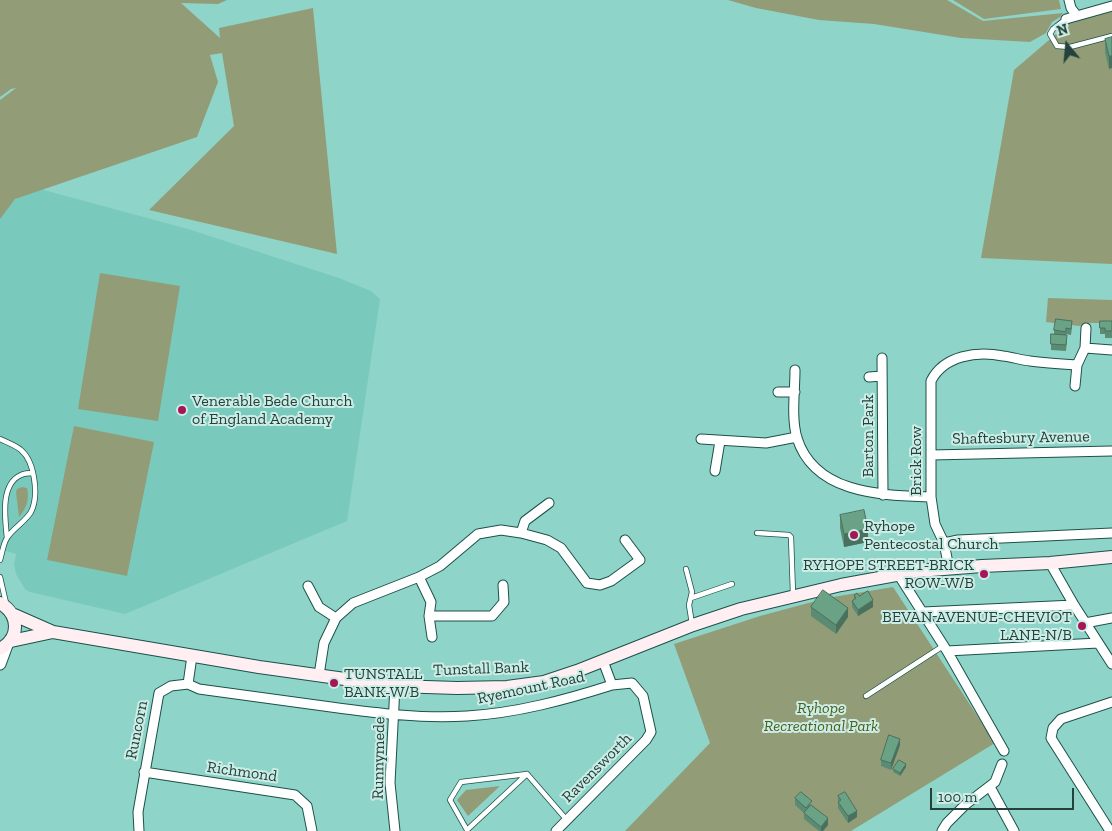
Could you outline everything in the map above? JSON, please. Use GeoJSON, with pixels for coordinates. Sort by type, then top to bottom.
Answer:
{"type":"FeatureCollection","features":[{"type":"Feature","properties":{"kind":"main road","name":"Tunstall Bank"},"geometry":{"type":"LineString","coordinates":[[6,608],[53,632],[192,656],[396,686],[507,687],[544,682],[693,625],[741,609],[793,596],[898,574],[949,568],[1050,563],[1112,557]]}},
{"type":"Feature","properties":{"kind":"main road"},"geometry":{"type":"LineString","coordinates":[[6,608],[15,622],[14,633],[6,645]]}},
{"type":"Feature","properties":{"kind":"main road","name":"Tunstall Bank"},"geometry":{"type":"LineString","coordinates":[[6,645],[53,632]]}},
{"type":"Feature","properties":{"kind":"street"},"geometry":{"type":"LineString","coordinates":[[1069,0],[1071,8],[1077,16]]}},
{"type":"Feature","properties":{"kind":"street"},"geometry":{"type":"LineString","coordinates":[[1066,19],[1112,6]]}},
{"type":"Feature","properties":{"kind":"street"},"geometry":{"type":"LineString","coordinates":[[1075,386],[1077,365],[1085,348],[1086,328]]}},
{"type":"Feature","properties":{"kind":"street"},"geometry":{"type":"LineString","coordinates":[[1085,348],[1112,350]]}},
{"type":"Feature","properties":{"kind":"street","name":"Brick Row"},"geometry":{"type":"LineString","coordinates":[[949,568],[944,543],[935,524],[931,497],[931,381],[936,372],[946,364],[962,357],[979,354],[1002,355],[1037,362],[1077,365]]}},
{"type":"Feature","properties":{"kind":"street","name":"Barton Park"},"geometry":{"type":"LineString","coordinates":[[882,358],[883,495]]}},
{"type":"Feature","properties":{"kind":"street","name":"Barton Park"},"geometry":{"type":"LineString","coordinates":[[795,370],[794,413],[797,437],[808,459],[819,471],[837,484],[861,491],[883,495],[931,497]]}},
{"type":"Feature","properties":{"kind":"street","name":"Barton Park"},"geometry":{"type":"LineString","coordinates":[[869,377],[882,376]]}},
{"type":"Feature","properties":{"kind":"street"},"geometry":{"type":"LineString","coordinates":[[778,392],[795,392]]}},
{"type":"Feature","properties":{"kind":"street"},"geometry":{"type":"LineString","coordinates":[[700,439],[766,443],[797,437]]}},
{"type":"Feature","properties":{"kind":"street"},"geometry":{"type":"LineString","coordinates":[[715,472],[720,441]]}},
{"type":"Feature","properties":{"kind":"street","name":"Shaftesbury Avenue"},"geometry":{"type":"LineString","coordinates":[[931,455],[1112,450]]}},
{"type":"Feature","properties":{"kind":"street"},"geometry":{"type":"LineString","coordinates":[[521,533],[525,521],[549,503]]}},
{"type":"Feature","properties":{"kind":"street"},"geometry":{"type":"LineString","coordinates":[[319,675],[324,643],[336,618],[353,603],[419,577],[440,566],[478,534],[500,530],[547,540],[561,548],[588,583],[600,585],[611,581],[640,560],[625,540]]}},
{"type":"Feature","properties":{"kind":"street"},"geometry":{"type":"LineString","coordinates":[[944,543],[958,540],[1112,533]]}},
{"type":"Feature","properties":{"kind":"street"},"geometry":{"type":"LineString","coordinates":[[1050,563],[1074,606],[1112,664]]}},
{"type":"Feature","properties":{"kind":"street"},"geometry":{"type":"LineString","coordinates":[[898,574],[945,648],[1004,751]]}},
{"type":"Feature","properties":{"kind":"street"},"geometry":{"type":"LineString","coordinates":[[419,577],[431,602],[429,616],[432,637]]}},
{"type":"Feature","properties":{"kind":"street"},"geometry":{"type":"LineString","coordinates":[[308,586],[319,607],[336,618]]}},
{"type":"Feature","properties":{"kind":"street"},"geometry":{"type":"LineString","coordinates":[[429,616],[492,616],[504,602],[503,586]]}},
{"type":"Feature","properties":{"kind":"street"},"geometry":{"type":"LineString","coordinates":[[922,612],[1074,606]]}},
{"type":"Feature","properties":{"kind":"street"},"geometry":{"type":"LineString","coordinates":[[1085,623],[1112,618]]}},
{"type":"Feature","properties":{"kind":"street"},"geometry":{"type":"LineString","coordinates":[[945,648],[1098,643]]}},
{"type":"Feature","properties":{"kind":"street"},"geometry":{"type":"LineString","coordinates":[[0,664],[6,645]]}},
{"type":"Feature","properties":{"kind":"street"},"geometry":{"type":"LineString","coordinates":[[188,684],[192,656]]}},
{"type":"Feature","properties":{"kind":"street"},"geometry":{"type":"LineString","coordinates":[[603,661],[612,685]]}},
{"type":"Feature","properties":{"kind":"street","name":"Ryemount Road"},"geometry":{"type":"LineString","coordinates":[[188,684],[199,690],[394,715],[468,716],[514,710],[570,699],[612,685]]}},
{"type":"Feature","properties":{"kind":"street","name":"Runcorn"},"geometry":{"type":"LineString","coordinates":[[139,831],[138,812],[159,693],[170,686],[188,684]]}},
{"type":"Feature","properties":{"kind":"street","name":"Ravensworth"},"geometry":{"type":"LineString","coordinates":[[556,831],[646,740],[651,732],[643,696],[632,684],[612,685]]}},
{"type":"Feature","properties":{"kind":"street","name":"Runnymede"},"geometry":{"type":"LineString","coordinates":[[395,831],[390,783],[396,686]]}},
{"type":"Feature","properties":{"kind":"street"},"geometry":{"type":"LineString","coordinates":[[1110,831],[1051,738],[1053,728],[1061,719],[1112,702]]}},
{"type":"Feature","properties":{"kind":"street"},"geometry":{"type":"LineString","coordinates":[[942,831],[947,823],[965,805],[995,782],[1002,764]]}},
{"type":"Feature","properties":{"kind":"street","name":"Richmond"},"geometry":{"type":"LineString","coordinates":[[144,772],[296,795],[307,806],[312,831]]}},
{"type":"Feature","properties":{"kind":"street"},"geometry":{"type":"LineString","coordinates":[[990,787],[1014,831]]}},
{"type":"Feature","properties":{"kind":"lane"},"geometry":{"type":"LineString","coordinates":[[1066,19],[1053,29],[1050,34],[1057,46],[1070,47],[1112,36]]}},
{"type":"Feature","properties":{"kind":"lane"},"geometry":{"type":"LineString","coordinates":[[0,439],[20,450],[29,459],[34,473],[34,496],[31,512],[7,538]]}},
{"type":"Feature","properties":{"kind":"lane"},"geometry":{"type":"LineString","coordinates":[[0,560],[7,538],[4,496],[13,480],[21,475],[34,473]]}},
{"type":"Feature","properties":{"kind":"lane"},"geometry":{"type":"LineString","coordinates":[[757,533],[789,535],[792,537],[793,596]]}},
{"type":"Feature","properties":{"kind":"lane"},"geometry":{"type":"LineString","coordinates":[[686,569],[692,592],[689,605],[693,625]]}},
{"type":"Feature","properties":{"kind":"lane"},"geometry":{"type":"LineString","coordinates":[[0,577],[6,608]]}},
{"type":"Feature","properties":{"kind":"lane"},"geometry":{"type":"LineString","coordinates":[[691,598],[732,584]]}},
{"type":"Feature","properties":{"kind":"lane"},"geometry":{"type":"LineString","coordinates":[[866,696],[945,648]]}},
{"type":"Feature","properties":{"kind":"lane"},"geometry":{"type":"LineString","coordinates":[[527,774],[566,819]]}},
{"type":"Feature","properties":{"kind":"lane"},"geometry":{"type":"LineString","coordinates":[[527,774],[467,830],[450,800],[461,782],[527,774]]}},
{"type":"Feature","properties":{"kind":"shaded area","name":"Venerable Bede Church of England Academy"},"geometry":{"type":"Polygon","coordinates":[[[40,189],[188,229],[339,278],[371,291],[380,299],[347,521],[125,614],[30,592],[25,589],[16,574],[14,564],[16,554],[0,549],[0,215],[7,205],[23,194],[40,189]]]}},
{"type":"Feature","properties":{"kind":"green space"},"geometry":{"type":"Polygon","coordinates":[[[0,0],[227,0],[218,4],[181,3],[220,38],[219,28],[313,8],[337,254],[149,210],[234,126],[222,53],[210,55],[218,82],[197,137],[15,199],[0,219],[0,100],[16,88],[11,89],[0,97],[0,0]]]}},
{"type":"Feature","properties":{"kind":"green space"},"geometry":{"type":"Polygon","coordinates":[[[728,0],[947,0],[983,21],[1063,13],[1052,22],[1046,33],[1030,42],[961,38],[874,24],[819,20],[756,8],[728,0]]]}},
{"type":"Feature","properties":{"kind":"green space"},"geometry":{"type":"Polygon","coordinates":[[[953,0],[1059,0],[1061,9],[984,19],[953,0]]]}},
{"type":"Feature","properties":{"kind":"green space"},"geometry":{"type":"Polygon","coordinates":[[[1112,7],[1112,264],[981,258],[1014,70],[1077,16],[1112,7]]]}},
{"type":"Feature","properties":{"kind":"green space"},"geometry":{"type":"Polygon","coordinates":[[[100,273],[180,286],[158,421],[78,409],[100,273]]]}},
{"type":"Feature","properties":{"kind":"green space"},"geometry":{"type":"Polygon","coordinates":[[[1048,298],[1112,300],[1112,323],[1091,323],[1079,326],[1046,322],[1048,298]]]}},
{"type":"Feature","properties":{"kind":"green space"},"geometry":{"type":"Polygon","coordinates":[[[74,426],[154,442],[127,576],[47,560],[74,426]]]}},
{"type":"Feature","properties":{"kind":"green space"},"geometry":{"type":"Polygon","coordinates":[[[27,488],[28,500],[24,511],[19,517],[16,492],[17,489],[27,488]]]}},
{"type":"Feature","properties":{"kind":"green space","name":"Ryhope Recreational Park"},"geometry":{"type":"Polygon","coordinates":[[[893,587],[995,743],[851,831],[625,831],[710,743],[674,644],[760,616],[827,598],[893,587]]]}},
{"type":"Feature","properties":{"kind":"green space"},"geometry":{"type":"Polygon","coordinates":[[[500,786],[468,816],[457,800],[466,790],[500,786]]]}},
{"type":"Feature","properties":{"kind":"building"},"geometry":{"type":"Polygon","coordinates":[[[1112,37],[1112,56],[1109,56],[1105,39],[1112,37]]]}},
{"type":"Feature","properties":{"kind":"building"},"geometry":{"type":"Polygon","coordinates":[[[1056,319],[1072,321],[1071,329],[1066,328],[1066,332],[1054,330],[1056,319]]]}},
{"type":"Feature","properties":{"kind":"building"},"geometry":{"type":"Polygon","coordinates":[[[1100,321],[1112,321],[1112,331],[1105,331],[1105,328],[1100,328],[1100,321]]]}},
{"type":"Feature","properties":{"kind":"building"},"geometry":{"type":"Polygon","coordinates":[[[1051,334],[1067,335],[1066,345],[1051,344],[1051,334]]]}},
{"type":"Feature","properties":{"kind":"building"},"geometry":{"type":"Polygon","coordinates":[[[864,510],[868,529],[844,534],[840,515],[864,510]]]}},
{"type":"Feature","properties":{"kind":"building"},"geometry":{"type":"Polygon","coordinates":[[[823,590],[848,608],[836,625],[811,607],[823,590]]]}},
{"type":"Feature","properties":{"kind":"building"},"geometry":{"type":"Polygon","coordinates":[[[868,591],[873,600],[858,610],[852,601],[856,598],[854,595],[857,593],[859,596],[868,591]]]}},
{"type":"Feature","properties":{"kind":"building"},"geometry":{"type":"Polygon","coordinates":[[[889,735],[900,739],[891,763],[881,760],[889,735]]]}},
{"type":"Feature","properties":{"kind":"building"},"geometry":{"type":"Polygon","coordinates":[[[899,760],[906,764],[900,773],[893,769],[899,760]]]}},
{"type":"Feature","properties":{"kind":"building"},"geometry":{"type":"Polygon","coordinates":[[[801,792],[812,801],[806,808],[795,798],[801,792]]]}},
{"type":"Feature","properties":{"kind":"building"},"geometry":{"type":"Polygon","coordinates":[[[845,792],[857,811],[848,816],[838,802],[841,800],[838,796],[845,792]]]}},
{"type":"Feature","properties":{"kind":"building"},"geometry":{"type":"Polygon","coordinates":[[[811,805],[828,818],[821,827],[804,813],[811,805]]]}},
{"type":"Feature","properties":{"kind":"place","name":"Venerable Bede Church of England Academy"},"geometry":{"type":"Point","coordinates":[182,410]}},
{"type":"Feature","properties":{"kind":"place","name":"Ryhope Pentecostal Church"},"geometry":{"type":"Point","coordinates":[854,535]}},
{"type":"Feature","properties":{"kind":"place","name":"RYHOPE STREET-BRICK ROW-W/B"},"geometry":{"type":"Point","coordinates":[984,574]}},
{"type":"Feature","properties":{"kind":"place","name":"BEVAN AVENUE-CHEVIOT LANE-N/B"},"geometry":{"type":"Point","coordinates":[1082,626]}},
{"type":"Feature","properties":{"kind":"place","name":"TUNSTALL BANK-W/B"},"geometry":{"type":"Point","coordinates":[334,683]}}]}
